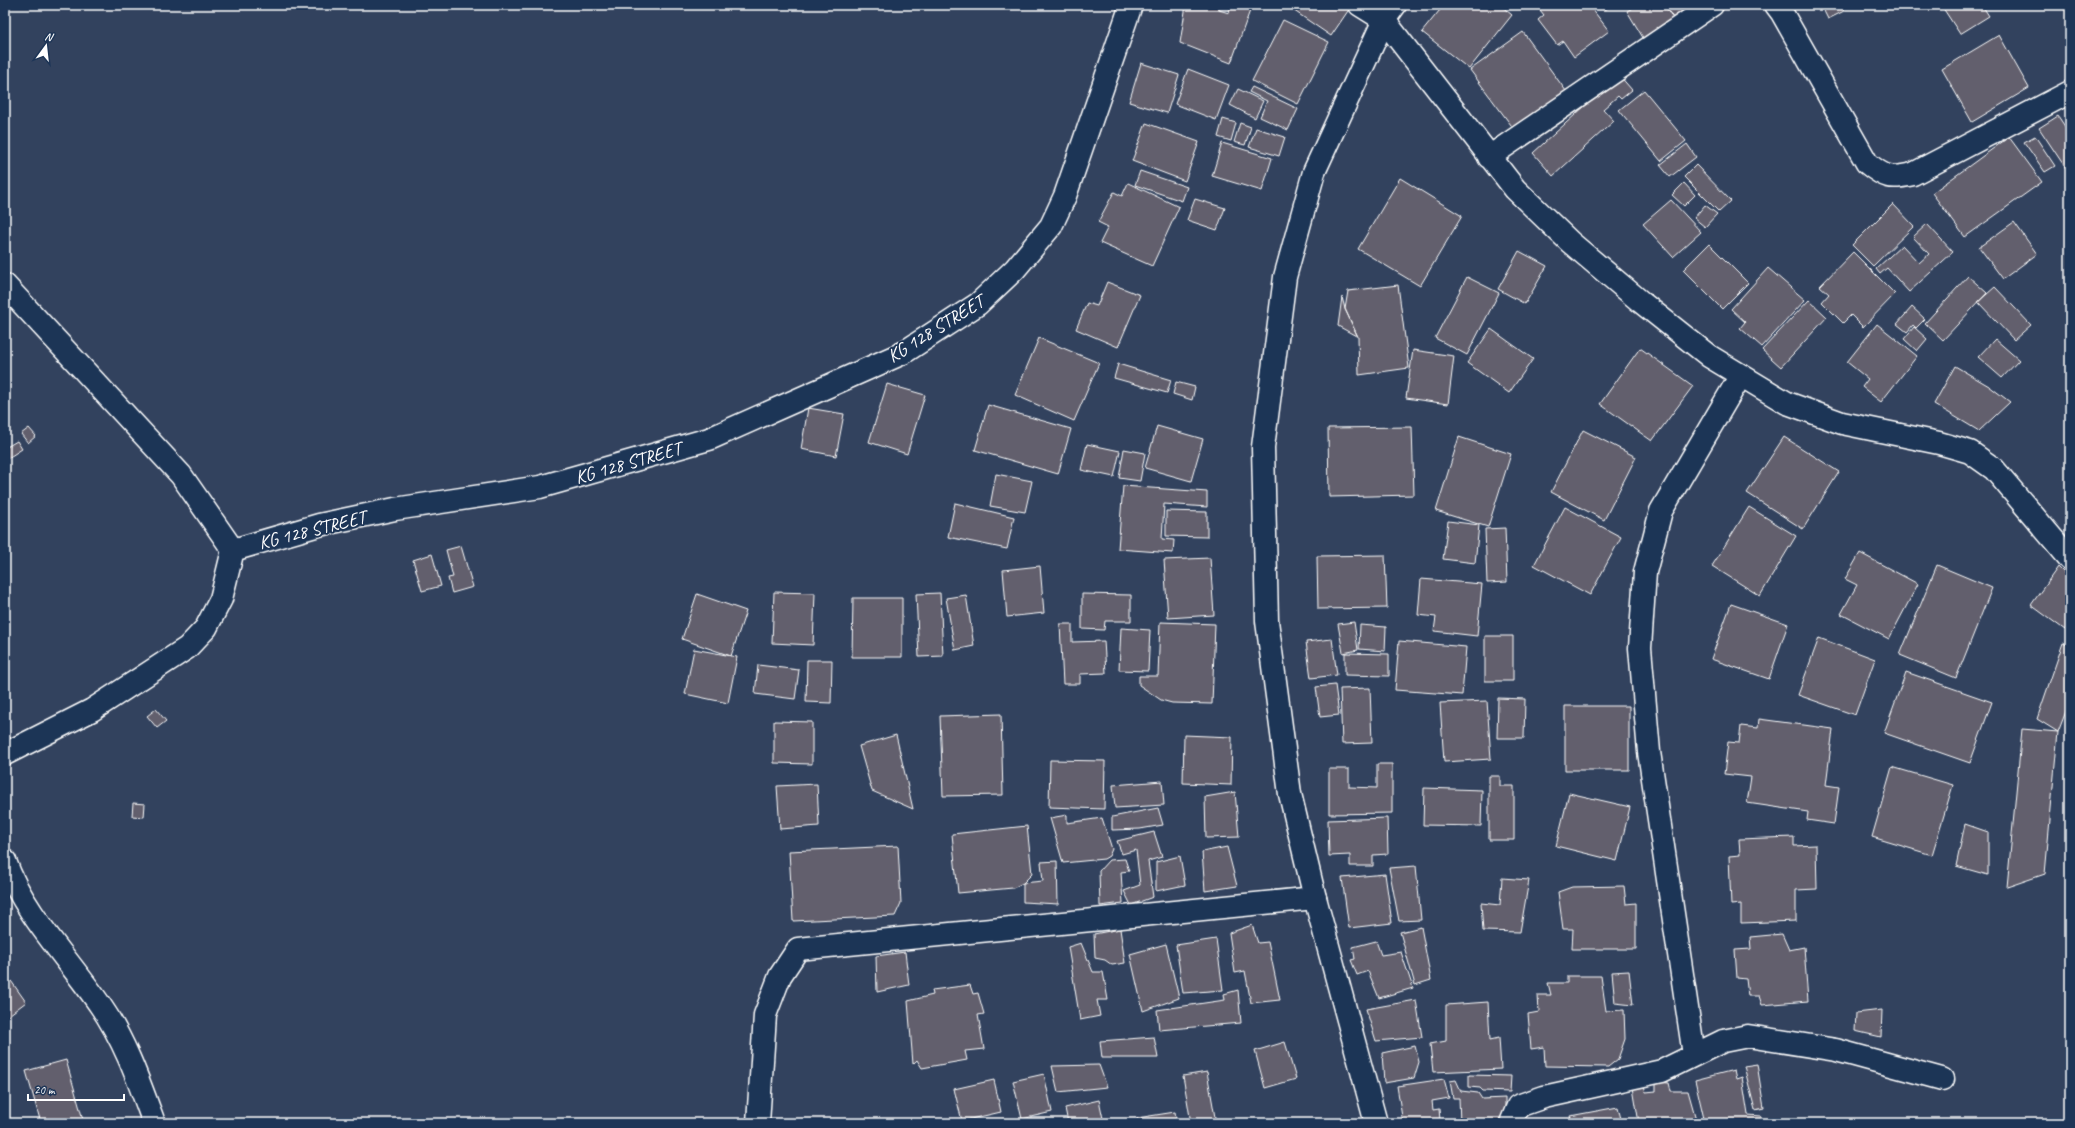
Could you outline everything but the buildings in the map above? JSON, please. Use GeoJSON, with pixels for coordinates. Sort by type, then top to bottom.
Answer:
{"type":"FeatureCollection","features":[{"type":"Feature","properties":{"kind":"street","name":"KG 128 STREET"},"geometry":{"type":"LineString","coordinates":[[5,754],[92,710],[187,648],[206,628],[221,598],[232,550],[319,525],[387,510],[540,487],[709,439],[903,353],[978,304],[1015,269],[1051,226],[1065,196],[1131,5]]}},
{"type":"Feature","properties":{"kind":"street"},"geometry":{"type":"LineString","coordinates":[[1360,5],[1390,13],[1489,156],[1515,189],[1570,242],[1641,302],[1709,356],[1787,403],[1842,423],[1939,443],[1970,452],[1994,468],[2070,558]]}},
{"type":"Feature","properties":{"kind":"street"},"geometry":{"type":"LineString","coordinates":[[1489,156],[1712,5]]}},
{"type":"Feature","properties":{"kind":"street"},"geometry":{"type":"LineString","coordinates":[[1776,5],[1782,13],[1867,163],[1881,175],[1896,178],[1913,174],[2070,92]]}},
{"type":"Feature","properties":{"kind":"street"},"geometry":{"type":"LineString","coordinates":[[1376,1123],[1315,898],[1290,794],[1267,621],[1263,447],[1285,278],[1314,172],[1390,13]]}},
{"type":"Feature","properties":{"kind":"street"},"geometry":{"type":"LineString","coordinates":[[5,285],[181,475],[232,550]]}},
{"type":"Feature","properties":{"kind":"street"},"geometry":{"type":"LineString","coordinates":[[1694,1055],[1649,752],[1640,648],[1645,572],[1661,511],[1741,375]]}},
{"type":"Feature","properties":{"kind":"street"},"geometry":{"type":"LineString","coordinates":[[5,861],[11,879],[38,920],[101,1006],[121,1038],[154,1123]]}},
{"type":"Feature","properties":{"kind":"street"},"geometry":{"type":"LineString","coordinates":[[758,1123],[765,1015],[780,976],[798,949],[1315,898]]}},
{"type":"Feature","properties":{"kind":"street"},"geometry":{"type":"LineString","coordinates":[[1510,1123],[1518,1106],[1544,1097],[1662,1071],[1723,1041],[1748,1036],[1836,1050],[1942,1079]]}}]}
